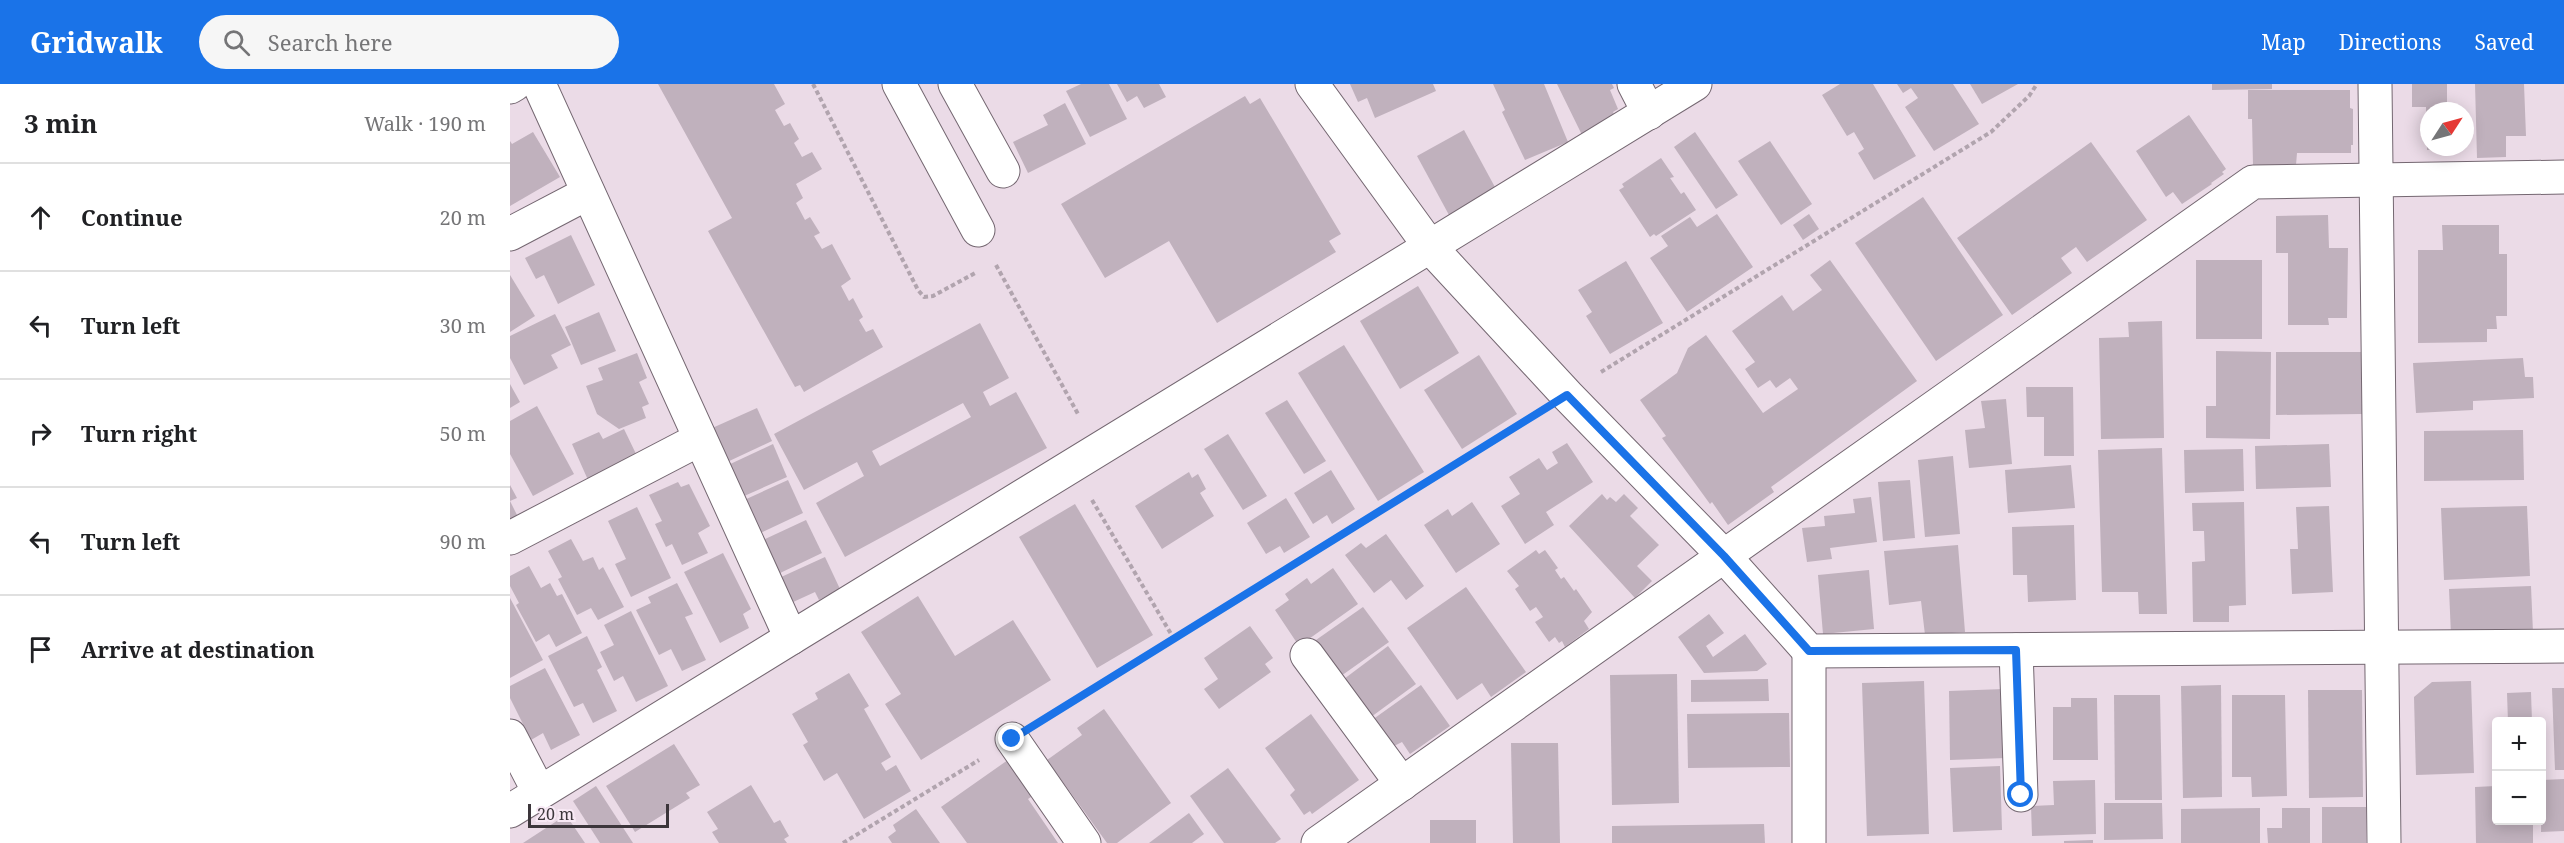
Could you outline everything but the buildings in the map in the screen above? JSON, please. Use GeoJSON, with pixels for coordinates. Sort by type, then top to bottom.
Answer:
{"type":"FeatureCollection","features":[{"type":"Feature","properties":{"kind":"street"},"geometry":{"type":"LineString","coordinates":[[510,87],[515,84]]}},
{"type":"Feature","properties":{"kind":"street"},"geometry":{"type":"LineString","coordinates":[[539,84],[791,638]]}},
{"type":"Feature","properties":{"kind":"street"},"geometry":{"type":"LineString","coordinates":[[899,84],[978,230]]}},
{"type":"Feature","properties":{"kind":"street"},"geometry":{"type":"LineString","coordinates":[[955,84],[1003,171]]}},
{"type":"Feature","properties":{"kind":"street"},"geometry":{"type":"LineString","coordinates":[[1312,84],[1431,248],[1567,395],[1724,556],[1809,651],[1809,843]]}},
{"type":"Feature","properties":{"kind":"street"},"geometry":{"type":"LineString","coordinates":[[1634,84],[1649,112]]}},
{"type":"Feature","properties":{"kind":"street"},"geometry":{"type":"LineString","coordinates":[[510,811],[1695,84]]}},
{"type":"Feature","properties":{"kind":"street"},"geometry":{"type":"LineString","coordinates":[[2374,84],[2384,843]]}},
{"type":"Feature","properties":{"kind":"street"},"geometry":{"type":"LineString","coordinates":[[1318,843],[2253,182],[2564,177]]}},
{"type":"Feature","properties":{"kind":"street"},"geometry":{"type":"LineString","coordinates":[[510,234],[588,193]]}},
{"type":"Feature","properties":{"kind":"street"},"geometry":{"type":"LineString","coordinates":[[510,538],[700,439]]}},
{"type":"Feature","properties":{"kind":"street"},"geometry":{"type":"LineString","coordinates":[[1809,651],[2564,646]]}},
{"type":"Feature","properties":{"kind":"street"},"geometry":{"type":"LineString","coordinates":[[2016,650],[2021,795]]}},
{"type":"Feature","properties":{"kind":"street"},"geometry":{"type":"LineString","coordinates":[[1307,655],[1402,784]]}},
{"type":"Feature","properties":{"kind":"street"},"geometry":{"type":"LineString","coordinates":[[510,736],[539,792]]}},
{"type":"Feature","properties":{"kind":"street"},"geometry":{"type":"LineString","coordinates":[[1012,739],[1084,843]]}},
{"type":"Feature","properties":{"kind":"path"},"geometry":{"type":"LineString","coordinates":[[813,84],[918,290],[924,297],[933,296],[995,263],[1085,458],[1174,639]]}},
{"type":"Feature","properties":{"kind":"path"},"geometry":{"type":"LineString","coordinates":[[843,843],[1991,132],[2029,96],[2037,84]]}},
{"type":"Feature","properties":{"kind":"route"},"geometry":{"type":"LineString","coordinates":[[1012,739],[1567,395],[1724,556],[1809,651],[2016,650],[2021,795]]}}]}
